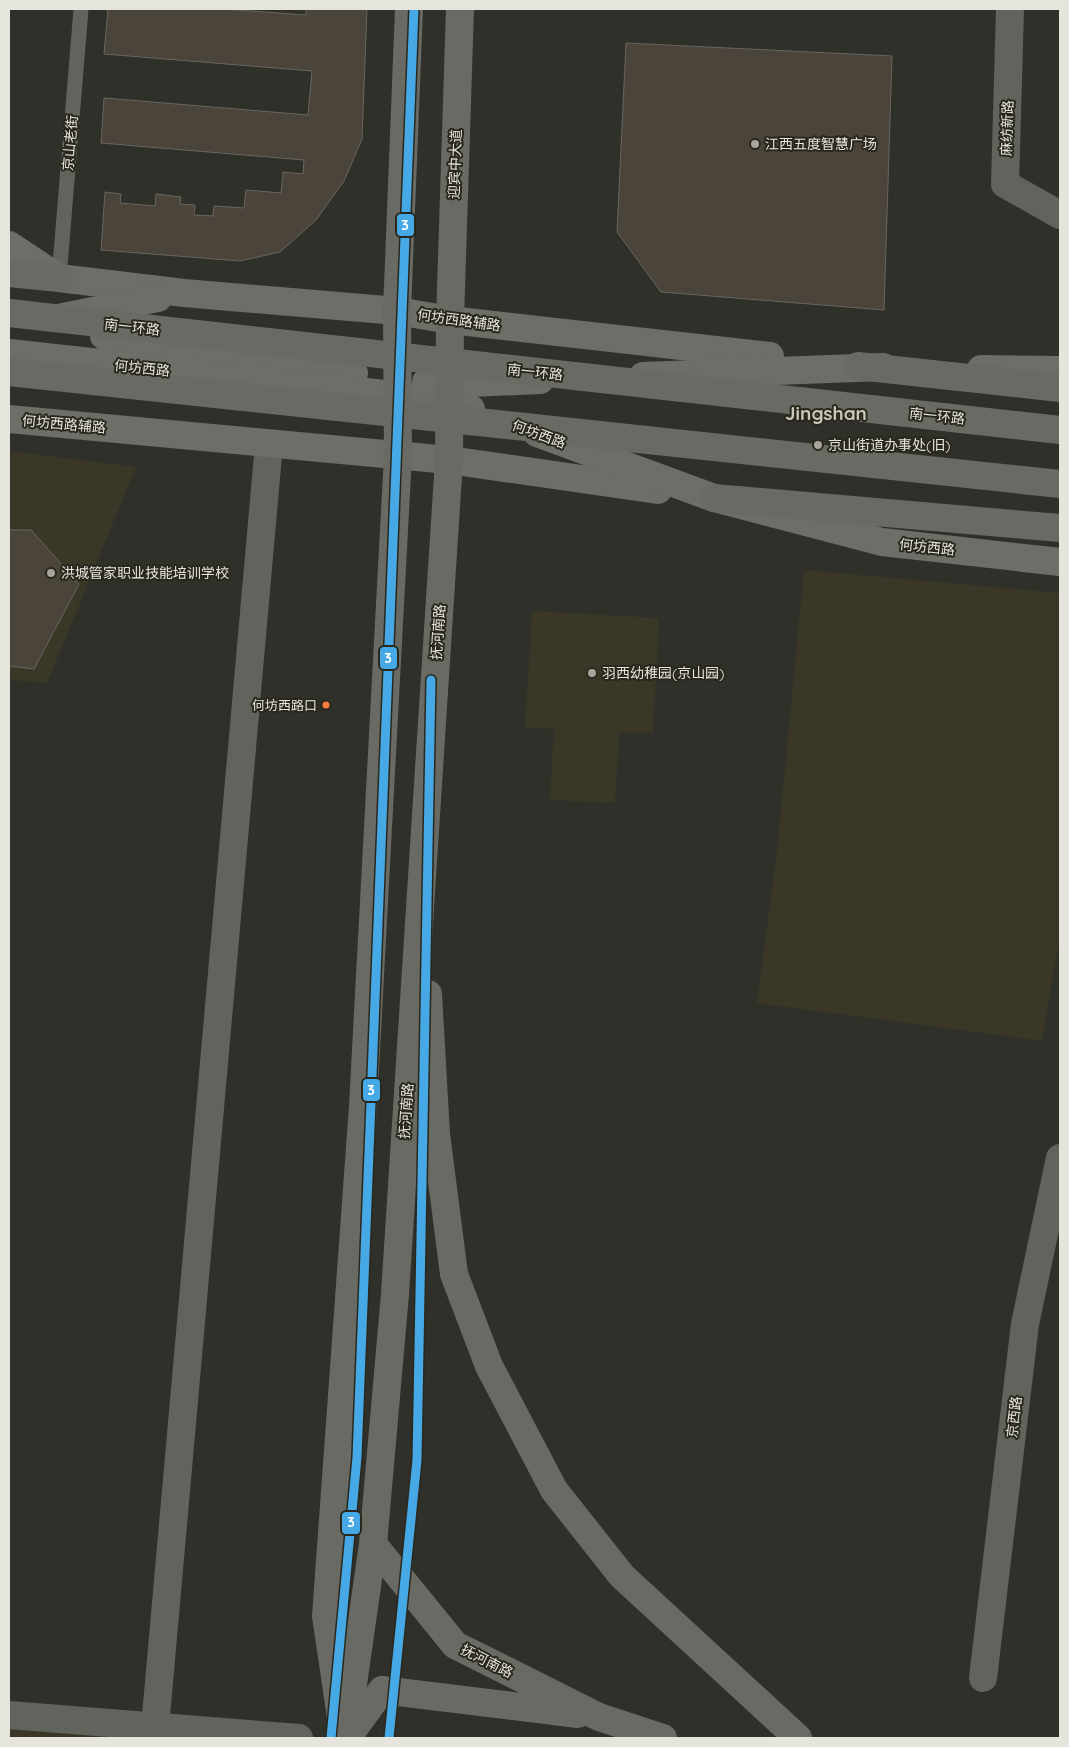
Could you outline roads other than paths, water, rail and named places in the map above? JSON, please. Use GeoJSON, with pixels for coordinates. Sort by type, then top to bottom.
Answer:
{"type":"FeatureCollection","features":[{"type":"Feature","properties":{"kind":"highway"},"geometry":{"type":"LineString","coordinates":[[345,1738],[326,1616],[363,1106],[398,456],[397,311],[409,9]]}},
{"type":"Feature","properties":{"kind":"highway","name":"迎宾中大道"},"geometry":{"type":"LineString","coordinates":[[450,320],[460,9]]}},
{"type":"Feature","properties":{"kind":"highway"},"geometry":{"type":"LineString","coordinates":[[9,273],[59,278]]}},
{"type":"Feature","properties":{"kind":"highway","name":"南一环路"},"geometry":{"type":"LineString","coordinates":[[14,320],[1060,430]]}},
{"type":"Feature","properties":{"kind":"highway","name":"抚河南路"},"geometry":{"type":"LineString","coordinates":[[450,320],[449,460],[395,1294],[373,1544],[456,1646],[599,1717],[663,1738]]}},
{"type":"Feature","properties":{"kind":"highway"},"geometry":{"type":"LineString","coordinates":[[858,366],[1060,388]]}},
{"type":"Feature","properties":{"kind":"highway"},"geometry":{"type":"LineString","coordinates":[[10,367],[1060,484]]}},
{"type":"Feature","properties":{"kind":"highway"},"geometry":{"type":"LineString","coordinates":[[714,498],[1060,528]]}},
{"type":"Feature","properties":{"kind":"highway"},"geometry":{"type":"LineString","coordinates":[[421,880],[436,1134],[454,1274],[489,1366],[554,1490],[622,1576],[798,1738]]}},
{"type":"Feature","properties":{"kind":"highway"},"geometry":{"type":"LineString","coordinates":[[345,1738],[373,1544]]}},
{"type":"Feature","properties":{"kind":"highway"},"geometry":{"type":"LineString","coordinates":[[345,1738],[382,1690],[599,1717]]}},
{"type":"Feature","properties":{"kind":"main road","name":"何坊西路辅路"},"geometry":{"type":"LineString","coordinates":[[9,245],[59,278],[184,293],[397,311],[450,320],[858,366]]}},
{"type":"Feature","properties":{"kind":"main road"},"geometry":{"type":"LineString","coordinates":[[14,320],[184,293]]}},
{"type":"Feature","properties":{"kind":"main road","name":"何坊西路"},"geometry":{"type":"LineString","coordinates":[[14,320],[398,387],[449,393],[858,366],[1060,370]]}},
{"type":"Feature","properties":{"kind":"main road","name":"何坊西路"},"geometry":{"type":"LineString","coordinates":[[10,367],[398,387]]}},
{"type":"Feature","properties":{"kind":"main road","name":"何坊西路"},"geometry":{"type":"LineString","coordinates":[[449,393],[714,498],[882,542],[1060,562]]}},
{"type":"Feature","properties":{"kind":"main road","name":"何坊西路辅路"},"geometry":{"type":"LineString","coordinates":[[9,419],[449,460],[714,498]]}},
{"type":"Feature","properties":{"kind":"street","name":"麻纺新路"},"geometry":{"type":"LineString","coordinates":[[1010,9],[1005,184],[1060,215]]}},
{"type":"Feature","properties":{"kind":"street"},"geometry":{"type":"LineString","coordinates":[[155,1727],[269,444]]}},
{"type":"Feature","properties":{"kind":"street","name":"京西路"},"geometry":{"type":"LineString","coordinates":[[983,1678],[1025,1324],[1060,1158]]}},
{"type":"Feature","properties":{"kind":"street"},"geometry":{"type":"LineString","coordinates":[[9,1716],[299,1738]]}},
{"type":"Feature","properties":{"kind":"lane","name":"京山老街"},"geometry":{"type":"LineString","coordinates":[[59,278],[81,9]]}},
{"type":"Feature","properties":{"kind":"place","name":"江西五度智慧广场"},"geometry":{"type":"Point","coordinates":[755,144]}},
{"type":"Feature","properties":{"kind":"place","name":"京山街道办事处(旧)"},"geometry":{"type":"Point","coordinates":[818,445]}},
{"type":"Feature","properties":{"kind":"place","name":"洪城管家职业技能培训学校"},"geometry":{"type":"Point","coordinates":[51,573]}},
{"type":"Feature","properties":{"kind":"place","name":"羽西幼稚园(京山园)"},"geometry":{"type":"Point","coordinates":[592,673]}},
{"type":"Feature","properties":{"kind":"place","name":"何坊西路口"},"geometry":{"type":"Point","coordinates":[326,705]}},
{"type":"Feature","properties":{"kind":"district","name":"Jingshan"},"geometry":{"type":"Point","coordinates":[826,413]}}]}
